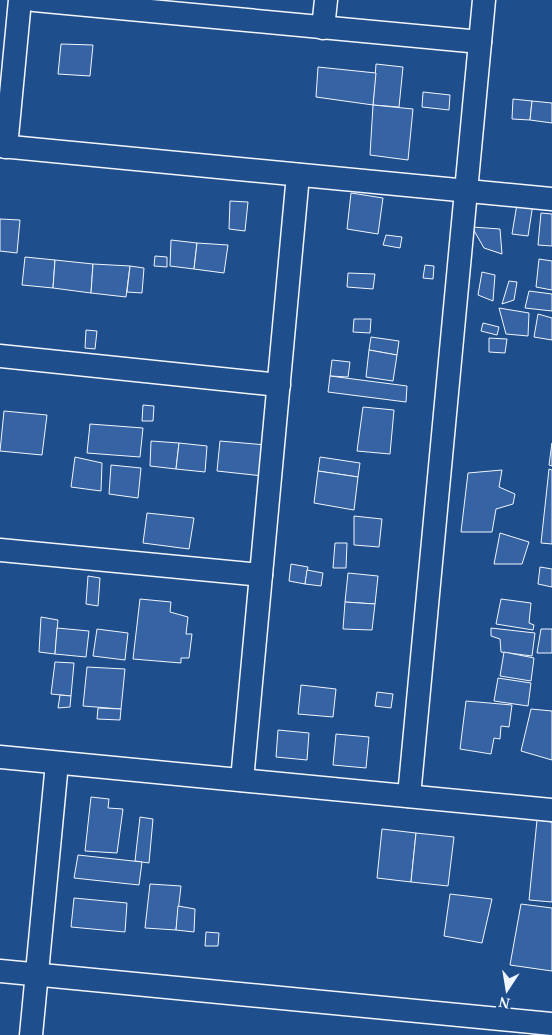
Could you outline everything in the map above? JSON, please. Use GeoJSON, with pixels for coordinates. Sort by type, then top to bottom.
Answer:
{"type":"FeatureCollection","features":[{"type":"Feature","properties":{"kind":"street"},"geometry":{"type":"LineString","coordinates":[[20,0],[3,147],[552,199]]}},
{"type":"Feature","properties":{"kind":"street"},"geometry":{"type":"LineString","coordinates":[[34,0],[170,6],[323,28],[480,42]]}},
{"type":"Feature","properties":{"kind":"street"},"geometry":{"type":"LineString","coordinates":[[323,28],[326,0]]}},
{"type":"Feature","properties":{"kind":"street"},"geometry":{"type":"LineString","coordinates":[[409,796],[484,0]]}},
{"type":"Feature","properties":{"kind":"street"},"geometry":{"type":"LineString","coordinates":[[242,780],[298,175]]}},
{"type":"Feature","properties":{"kind":"street"},"geometry":{"type":"LineString","coordinates":[[0,356],[279,385]]}},
{"type":"Feature","properties":{"kind":"street"},"geometry":{"type":"LineString","coordinates":[[0,550],[261,575]]}},
{"type":"Feature","properties":{"kind":"street"},"geometry":{"type":"LineString","coordinates":[[0,757],[552,810]]}},
{"type":"Feature","properties":{"kind":"street"},"geometry":{"type":"LineString","coordinates":[[31,1035],[56,763]]}},
{"type":"Feature","properties":{"kind":"street"},"geometry":{"type":"LineString","coordinates":[[0,971],[552,1024]]}},
{"type":"Feature","properties":{"kind":"building"},"geometry":{"type":"Polygon","coordinates":[[[61,44],[93,45],[90,76],[58,74],[61,44]]]}},
{"type":"Feature","properties":{"kind":"building"},"geometry":{"type":"Polygon","coordinates":[[[376,64],[403,67],[399,107],[373,105],[376,64]]]}},
{"type":"Feature","properties":{"kind":"building"},"geometry":{"type":"Polygon","coordinates":[[[318,67],[376,73],[373,105],[316,97],[318,67]]]}},
{"type":"Feature","properties":{"kind":"building"},"geometry":{"type":"Polygon","coordinates":[[[423,92],[450,95],[449,110],[422,107],[423,92]]]}},
{"type":"Feature","properties":{"kind":"building"},"geometry":{"type":"Polygon","coordinates":[[[513,99],[532,101],[530,120],[512,119],[513,99]]]}},
{"type":"Feature","properties":{"kind":"building"},"geometry":{"type":"Polygon","coordinates":[[[532,101],[552,103],[552,123],[530,120],[532,101]]]}},
{"type":"Feature","properties":{"kind":"building"},"geometry":{"type":"Polygon","coordinates":[[[373,105],[413,109],[408,160],[370,155],[373,105]]]}},
{"type":"Feature","properties":{"kind":"building"},"geometry":{"type":"Polygon","coordinates":[[[351,193],[383,198],[378,234],[347,229],[351,193]]]}},
{"type":"Feature","properties":{"kind":"building"},"geometry":{"type":"Polygon","coordinates":[[[230,201],[248,202],[245,231],[229,229],[230,201]]]}},
{"type":"Feature","properties":{"kind":"building"},"geometry":{"type":"Polygon","coordinates":[[[517,204],[533,204],[528,236],[512,234],[517,204]]]}},
{"type":"Feature","properties":{"kind":"building"},"geometry":{"type":"Polygon","coordinates":[[[541,213],[552,214],[552,246],[538,245],[541,213]]]}},
{"type":"Feature","properties":{"kind":"building"},"geometry":{"type":"Polygon","coordinates":[[[0,219],[20,220],[17,253],[0,251],[0,219]]]}},
{"type":"Feature","properties":{"kind":"building"},"geometry":{"type":"Polygon","coordinates":[[[472,227],[500,229],[502,254],[484,248],[472,227]]]}},
{"type":"Feature","properties":{"kind":"building"},"geometry":{"type":"Polygon","coordinates":[[[386,235],[402,237],[400,248],[383,245],[386,235]]]}},
{"type":"Feature","properties":{"kind":"building"},"geometry":{"type":"Polygon","coordinates":[[[171,240],[197,243],[194,269],[170,266],[171,240]]]}},
{"type":"Feature","properties":{"kind":"building"},"geometry":{"type":"Polygon","coordinates":[[[197,243],[228,245],[224,273],[194,269],[197,243]]]}},
{"type":"Feature","properties":{"kind":"building"},"geometry":{"type":"Polygon","coordinates":[[[155,256],[167,257],[167,267],[154,266],[155,256]]]}},
{"type":"Feature","properties":{"kind":"building"},"geometry":{"type":"Polygon","coordinates":[[[25,257],[55,260],[53,288],[22,285],[25,257]]]}},
{"type":"Feature","properties":{"kind":"building"},"geometry":{"type":"Polygon","coordinates":[[[539,259],[552,261],[552,290],[536,287],[539,259]]]}},
{"type":"Feature","properties":{"kind":"building"},"geometry":{"type":"Polygon","coordinates":[[[55,260],[93,264],[91,293],[53,288],[55,260]]]}},
{"type":"Feature","properties":{"kind":"building"},"geometry":{"type":"Polygon","coordinates":[[[93,264],[130,266],[126,297],[91,293],[93,264]]]}},
{"type":"Feature","properties":{"kind":"building"},"geometry":{"type":"Polygon","coordinates":[[[425,265],[434,266],[433,279],[423,278],[425,265]]]}},
{"type":"Feature","properties":{"kind":"building"},"geometry":{"type":"Polygon","coordinates":[[[130,266],[144,268],[142,293],[127,292],[130,266]]]}},
{"type":"Feature","properties":{"kind":"building"},"geometry":{"type":"Polygon","coordinates":[[[482,272],[495,275],[493,301],[478,295],[482,272]]]}},
{"type":"Feature","properties":{"kind":"building"},"geometry":{"type":"Polygon","coordinates":[[[348,273],[375,274],[373,289],[347,287],[348,273]]]}},
{"type":"Feature","properties":{"kind":"building"},"geometry":{"type":"Polygon","coordinates":[[[509,281],[517,282],[514,300],[502,304],[509,281]]]}},
{"type":"Feature","properties":{"kind":"building"},"geometry":{"type":"Polygon","coordinates":[[[529,291],[552,294],[552,311],[525,308],[529,291]]]}},
{"type":"Feature","properties":{"kind":"building"},"geometry":{"type":"Polygon","coordinates":[[[499,308],[529,313],[528,336],[506,334],[499,308]]]}},
{"type":"Feature","properties":{"kind":"building"},"geometry":{"type":"Polygon","coordinates":[[[538,314],[552,318],[552,340],[534,337],[538,314]]]}},
{"type":"Feature","properties":{"kind":"building"},"geometry":{"type":"Polygon","coordinates":[[[354,319],[371,319],[370,333],[353,332],[354,319]]]}},
{"type":"Feature","properties":{"kind":"building"},"geometry":{"type":"Polygon","coordinates":[[[483,323],[499,327],[497,335],[481,331],[483,323]]]}},
{"type":"Feature","properties":{"kind":"building"},"geometry":{"type":"Polygon","coordinates":[[[86,330],[97,331],[95,349],[85,348],[86,330]]]}},
{"type":"Feature","properties":{"kind":"building"},"geometry":{"type":"Polygon","coordinates":[[[371,337],[399,341],[397,355],[369,350],[371,337]]]}},
{"type":"Feature","properties":{"kind":"building"},"geometry":{"type":"Polygon","coordinates":[[[489,338],[507,339],[505,353],[489,352],[489,338]]]}},
{"type":"Feature","properties":{"kind":"building"},"geometry":{"type":"Polygon","coordinates":[[[369,350],[397,355],[393,381],[366,377],[369,350]]]}},
{"type":"Feature","properties":{"kind":"building"},"geometry":{"type":"Polygon","coordinates":[[[332,360],[350,362],[348,377],[330,376],[332,360]]]}},
{"type":"Feature","properties":{"kind":"building"},"geometry":{"type":"Polygon","coordinates":[[[330,376],[407,386],[406,402],[328,392],[330,376]]]}},
{"type":"Feature","properties":{"kind":"building"},"geometry":{"type":"Polygon","coordinates":[[[143,405],[154,406],[153,421],[142,421],[143,405]]]}},
{"type":"Feature","properties":{"kind":"building"},"geometry":{"type":"Polygon","coordinates":[[[363,407],[394,410],[390,454],[357,451],[363,407]]]}},
{"type":"Feature","properties":{"kind":"building"},"geometry":{"type":"Polygon","coordinates":[[[4,411],[47,415],[42,455],[0,451],[4,411]]]}},
{"type":"Feature","properties":{"kind":"building"},"geometry":{"type":"Polygon","coordinates":[[[90,424],[143,428],[140,457],[87,453],[90,424]]]}},
{"type":"Feature","properties":{"kind":"building"},"geometry":{"type":"Polygon","coordinates":[[[151,441],[179,443],[176,469],[150,466],[151,441]]]}},
{"type":"Feature","properties":{"kind":"building"},"geometry":{"type":"Polygon","coordinates":[[[220,441],[266,445],[263,476],[217,471],[220,441]]]}},
{"type":"Feature","properties":{"kind":"building"},"geometry":{"type":"Polygon","coordinates":[[[179,443],[207,446],[205,472],[176,469],[179,443]]]}},
{"type":"Feature","properties":{"kind":"building"},"geometry":{"type":"Polygon","coordinates":[[[552,443],[552,466],[549,465],[552,443]]]}},
{"type":"Feature","properties":{"kind":"building"},"geometry":{"type":"Polygon","coordinates":[[[75,457],[102,463],[101,491],[71,487],[75,457]]]}},
{"type":"Feature","properties":{"kind":"building"},"geometry":{"type":"Polygon","coordinates":[[[320,457],[360,463],[358,477],[318,471],[320,457]]]}},
{"type":"Feature","properties":{"kind":"building"},"geometry":{"type":"Polygon","coordinates":[[[111,465],[141,468],[138,498],[109,494],[111,465]]]}},
{"type":"Feature","properties":{"kind":"building"},"geometry":{"type":"Polygon","coordinates":[[[549,469],[552,470],[552,544],[541,543],[549,469]]]}},
{"type":"Feature","properties":{"kind":"building"},"geometry":{"type":"Polygon","coordinates":[[[502,470],[499,487],[515,494],[513,504],[496,509],[492,532],[461,532],[468,473],[502,470]]]}},
{"type":"Feature","properties":{"kind":"building"},"geometry":{"type":"Polygon","coordinates":[[[318,471],[358,477],[354,510],[314,503],[318,471]]]}},
{"type":"Feature","properties":{"kind":"building"},"geometry":{"type":"Polygon","coordinates":[[[147,513],[194,518],[189,549],[143,543],[147,513]]]}},
{"type":"Feature","properties":{"kind":"building"},"geometry":{"type":"Polygon","coordinates":[[[354,516],[382,519],[379,547],[354,545],[354,516]]]}},
{"type":"Feature","properties":{"kind":"building"},"geometry":{"type":"Polygon","coordinates":[[[500,533],[529,542],[522,564],[494,564],[500,533]]]}},
{"type":"Feature","properties":{"kind":"building"},"geometry":{"type":"Polygon","coordinates":[[[335,543],[347,543],[346,568],[333,568],[335,543]]]}},
{"type":"Feature","properties":{"kind":"building"},"geometry":{"type":"Polygon","coordinates":[[[291,564],[308,567],[305,584],[289,581],[291,564]]]}},
{"type":"Feature","properties":{"kind":"building"},"geometry":{"type":"Polygon","coordinates":[[[540,567],[552,569],[552,587],[538,584],[540,567]]]}},
{"type":"Feature","properties":{"kind":"building"},"geometry":{"type":"Polygon","coordinates":[[[307,570],[323,573],[321,586],[305,584],[307,570]]]}},
{"type":"Feature","properties":{"kind":"building"},"geometry":{"type":"Polygon","coordinates":[[[348,573],[378,576],[375,604],[345,602],[348,573]]]}},
{"type":"Feature","properties":{"kind":"building"},"geometry":{"type":"Polygon","coordinates":[[[88,576],[100,578],[98,606],[86,604],[88,576]]]}},
{"type":"Feature","properties":{"kind":"building"},"geometry":{"type":"Polygon","coordinates":[[[140,599],[171,602],[170,612],[188,617],[186,634],[192,634],[189,658],[181,658],[181,663],[133,659],[140,599]]]}},
{"type":"Feature","properties":{"kind":"building"},"geometry":{"type":"Polygon","coordinates":[[[501,599],[531,603],[529,623],[534,625],[533,630],[496,624],[501,599]]]}},
{"type":"Feature","properties":{"kind":"building"},"geometry":{"type":"Polygon","coordinates":[[[345,602],[375,604],[372,630],[343,629],[345,602]]]}},
{"type":"Feature","properties":{"kind":"building"},"geometry":{"type":"Polygon","coordinates":[[[41,617],[58,620],[55,654],[39,652],[41,617]]]}},
{"type":"Feature","properties":{"kind":"building"},"geometry":{"type":"Polygon","coordinates":[[[57,628],[89,631],[86,657],[55,654],[57,628]]]}},
{"type":"Feature","properties":{"kind":"building"},"geometry":{"type":"Polygon","coordinates":[[[491,628],[535,633],[532,656],[501,652],[500,639],[491,636],[491,628]]]}},
{"type":"Feature","properties":{"kind":"building"},"geometry":{"type":"Polygon","coordinates":[[[97,629],[128,633],[125,660],[93,656],[97,629]]]}},
{"type":"Feature","properties":{"kind":"building"},"geometry":{"type":"Polygon","coordinates":[[[541,629],[552,629],[552,653],[537,653],[541,629]]]}},
{"type":"Feature","properties":{"kind":"building"},"geometry":{"type":"Polygon","coordinates":[[[504,652],[534,658],[531,681],[500,676],[504,652]]]}},
{"type":"Feature","properties":{"kind":"building"},"geometry":{"type":"Polygon","coordinates":[[[55,662],[74,663],[71,696],[51,694],[55,662]]]}},
{"type":"Feature","properties":{"kind":"building"},"geometry":{"type":"Polygon","coordinates":[[[87,667],[125,669],[121,709],[83,706],[87,667]]]}},
{"type":"Feature","properties":{"kind":"building"},"geometry":{"type":"Polygon","coordinates":[[[498,678],[531,683],[528,706],[494,701],[498,678]]]}},
{"type":"Feature","properties":{"kind":"building"},"geometry":{"type":"Polygon","coordinates":[[[301,685],[336,689],[333,717],[298,714],[301,685]]]}},
{"type":"Feature","properties":{"kind":"building"},"geometry":{"type":"Polygon","coordinates":[[[377,692],[393,694],[391,708],[375,706],[377,692]]]}},
{"type":"Feature","properties":{"kind":"building"},"geometry":{"type":"Polygon","coordinates":[[[60,695],[71,696],[70,707],[58,708],[60,695]]]}},
{"type":"Feature","properties":{"kind":"building"},"geometry":{"type":"Polygon","coordinates":[[[466,701],[512,705],[509,727],[501,726],[500,739],[494,738],[491,754],[460,749],[466,701]]]}},
{"type":"Feature","properties":{"kind":"building"},"geometry":{"type":"Polygon","coordinates":[[[98,708],[121,709],[120,720],[97,719],[98,708]]]}},
{"type":"Feature","properties":{"kind":"building"},"geometry":{"type":"Polygon","coordinates":[[[531,709],[552,711],[552,760],[521,751],[531,709]]]}},
{"type":"Feature","properties":{"kind":"building"},"geometry":{"type":"Polygon","coordinates":[[[278,730],[309,733],[307,760],[276,757],[278,730]]]}},
{"type":"Feature","properties":{"kind":"building"},"geometry":{"type":"Polygon","coordinates":[[[336,734],[369,737],[366,768],[333,765],[336,734]]]}},
{"type":"Feature","properties":{"kind":"building"},"geometry":{"type":"Polygon","coordinates":[[[91,797],[109,799],[108,808],[123,809],[117,853],[85,851],[91,797]]]}},
{"type":"Feature","properties":{"kind":"building"},"geometry":{"type":"Polygon","coordinates":[[[140,817],[153,819],[149,863],[135,861],[140,817]]]}},
{"type":"Feature","properties":{"kind":"building"},"geometry":{"type":"Polygon","coordinates":[[[537,820],[552,822],[552,902],[529,900],[537,820]]]}},
{"type":"Feature","properties":{"kind":"building"},"geometry":{"type":"Polygon","coordinates":[[[382,829],[416,833],[411,882],[377,878],[382,829]]]}},
{"type":"Feature","properties":{"kind":"building"},"geometry":{"type":"Polygon","coordinates":[[[416,833],[454,837],[448,886],[411,882],[416,833]]]}},
{"type":"Feature","properties":{"kind":"building"},"geometry":{"type":"Polygon","coordinates":[[[78,855],[142,862],[139,885],[74,878],[78,855]]]}},
{"type":"Feature","properties":{"kind":"building"},"geometry":{"type":"Polygon","coordinates":[[[150,884],[181,886],[176,930],[145,928],[150,884]]]}},
{"type":"Feature","properties":{"kind":"building"},"geometry":{"type":"Polygon","coordinates":[[[450,894],[492,899],[482,943],[444,936],[450,894]]]}},
{"type":"Feature","properties":{"kind":"building"},"geometry":{"type":"Polygon","coordinates":[[[74,898],[127,903],[125,932],[71,927],[74,898]]]}},
{"type":"Feature","properties":{"kind":"building"},"geometry":{"type":"Polygon","coordinates":[[[521,904],[552,908],[552,971],[510,965],[521,904]]]}},
{"type":"Feature","properties":{"kind":"building"},"geometry":{"type":"Polygon","coordinates":[[[178,906],[195,909],[194,932],[176,930],[178,906]]]}},
{"type":"Feature","properties":{"kind":"building"},"geometry":{"type":"Polygon","coordinates":[[[206,932],[219,933],[218,946],[205,946],[206,932]]]}}]}
